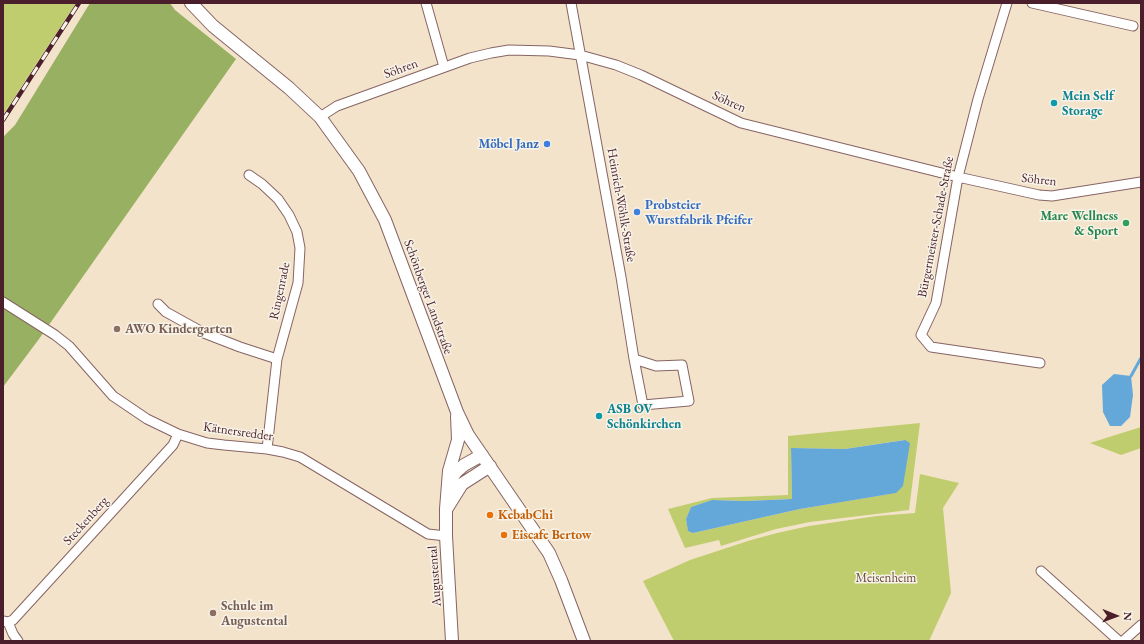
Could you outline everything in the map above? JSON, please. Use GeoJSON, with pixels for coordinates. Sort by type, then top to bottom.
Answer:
{"type":"FeatureCollection","features":[{"type":"Feature","properties":{"kind":"main road","name":"Schönberger Landstraße"},"geometry":{"type":"LineString","coordinates":[[191,3],[213,26],[289,88],[320,117],[359,171],[385,220],[457,412],[468,434],[549,553],[562,580],[584,641]]}},
{"type":"Feature","properties":{"kind":"main road","name":"Augustental"},"geometry":{"type":"LineString","coordinates":[[452,641],[446,536],[446,509],[449,471],[458,440],[457,412]]}},
{"type":"Feature","properties":{"kind":"main road"},"geometry":{"type":"LineString","coordinates":[[447,485],[456,472],[464,465],[482,455]]}},
{"type":"Feature","properties":{"kind":"main road"},"geometry":{"type":"LineString","coordinates":[[446,509],[462,484],[490,466]]}},
{"type":"Feature","properties":{"kind":"street"},"geometry":{"type":"LineString","coordinates":[[426,3],[444,67]]}},
{"type":"Feature","properties":{"kind":"street","name":"Heinrich-Wöhlk-Straße"},"geometry":{"type":"LineString","coordinates":[[571,3],[621,277],[634,359],[643,406],[689,401],[682,365],[656,366],[634,359]]}},
{"type":"Feature","properties":{"kind":"street","name":"Bürgermeister-Schade-Straße"},"geometry":{"type":"LineString","coordinates":[[1007,3],[978,99],[958,178],[936,303],[922,335],[931,346],[1040,363]]}},
{"type":"Feature","properties":{"kind":"street"},"geometry":{"type":"LineString","coordinates":[[1032,3],[1133,26]]}},
{"type":"Feature","properties":{"kind":"street","name":"Söhren"},"geometry":{"type":"LineString","coordinates":[[320,117],[338,106],[477,56],[509,50],[538,50],[580,55],[616,65],[741,123],[958,178],[1039,195],[1052,196],[1141,182]]}},
{"type":"Feature","properties":{"kind":"street","name":"Ringenrade"},"geometry":{"type":"LineString","coordinates":[[249,175],[262,184],[278,199],[289,215],[297,232],[300,248],[298,283],[277,359],[267,449]]}},
{"type":"Feature","properties":{"kind":"street","name":"Kätnersredder"},"geometry":{"type":"LineString","coordinates":[[3,302],[55,335],[69,346],[113,396],[147,419],[178,434],[218,444],[267,449],[300,457],[428,534],[446,536]]}},
{"type":"Feature","properties":{"kind":"street"},"geometry":{"type":"LineString","coordinates":[[158,304],[166,312],[204,334],[277,359]]}},
{"type":"Feature","properties":{"kind":"street","name":"Steckenberg"},"geometry":{"type":"LineString","coordinates":[[18,641],[6,621],[13,620],[173,445],[178,434]]}},
{"type":"Feature","properties":{"kind":"street"},"geometry":{"type":"LineString","coordinates":[[1041,571],[1119,641]]}},
{"type":"Feature","properties":{"kind":"street"},"geometry":{"type":"LineString","coordinates":[[1123,641],[1141,625]]}},
{"type":"Feature","properties":{"kind":"green space"},"geometry":{"type":"Polygon","coordinates":[[[3,3],[76,3],[3,115],[3,3]]]}},
{"type":"Feature","properties":{"kind":"green space"},"geometry":{"type":"Polygon","coordinates":[[[90,3],[170,3],[175,10],[236,59],[39,339],[3,387],[3,137],[15,125],[90,3]]]}},
{"type":"Feature","properties":{"kind":"green space"},"geometry":{"type":"Polygon","coordinates":[[[920,423],[909,510],[810,522],[776,529],[721,546],[719,540],[685,548],[668,509],[712,498],[788,495],[788,436],[920,423]],[[904,440],[845,449],[791,448],[792,499],[746,501],[712,500],[691,507],[686,519],[688,530],[693,533],[800,509],[895,493],[904,440]]]}},
{"type":"Feature","properties":{"kind":"green space"},"geometry":{"type":"Polygon","coordinates":[[[1141,427],[1141,448],[1121,455],[1090,443],[1141,427]]]}},
{"type":"Feature","properties":{"kind":"green space","name":"Meisenheim"},"geometry":{"type":"Polygon","coordinates":[[[920,474],[959,483],[943,508],[951,593],[929,641],[674,641],[643,581],[690,560],[777,533],[809,526],[877,516],[915,513],[920,474]]]}},
{"type":"Feature","properties":{"kind":"water"},"geometry":{"type":"Polygon","coordinates":[[[1114,374],[1131,376],[1133,395],[1130,417],[1121,426],[1110,426],[1103,412],[1102,385],[1114,374]]]}},
{"type":"Feature","properties":{"kind":"water"},"geometry":{"type":"Polygon","coordinates":[[[905,440],[910,443],[903,486],[896,493],[800,509],[693,533],[688,531],[686,519],[691,507],[712,500],[746,501],[792,499],[791,448],[845,449],[905,440]]]}},
{"type":"Feature","properties":{"kind":"waterway"},"geometry":{"type":"LineString","coordinates":[[1131,376],[1141,358]]}},
{"type":"Feature","properties":{"kind":"railway"},"geometry":{"type":"LineString","coordinates":[[3,120],[79,3]]}},
{"type":"Feature","properties":{"kind":"place","name":"Mein Self Storage"},"geometry":{"type":"Point","coordinates":[1054,103]}},
{"type":"Feature","properties":{"kind":"place","name":"Möbel Janz"},"geometry":{"type":"Point","coordinates":[547,144]}},
{"type":"Feature","properties":{"kind":"place","name":"Probsteier Wurstfabrik Pfeifer"},"geometry":{"type":"Point","coordinates":[637,212]}},
{"type":"Feature","properties":{"kind":"place","name":"Mare Wellness & Sport"},"geometry":{"type":"Point","coordinates":[1126,223]}},
{"type":"Feature","properties":{"kind":"place","name":"AWO Kindergarten"},"geometry":{"type":"Point","coordinates":[117,329]}},
{"type":"Feature","properties":{"kind":"place","name":"ASB OV Schönkirchen"},"geometry":{"type":"Point","coordinates":[599,416]}},
{"type":"Feature","properties":{"kind":"place","name":"KebabChi"},"geometry":{"type":"Point","coordinates":[490,515]}},
{"type":"Feature","properties":{"kind":"place","name":"Eiscafe Bertow"},"geometry":{"type":"Point","coordinates":[504,535]}},
{"type":"Feature","properties":{"kind":"place","name":"Schule im Augustental"},"geometry":{"type":"Point","coordinates":[213,613]}}]}
